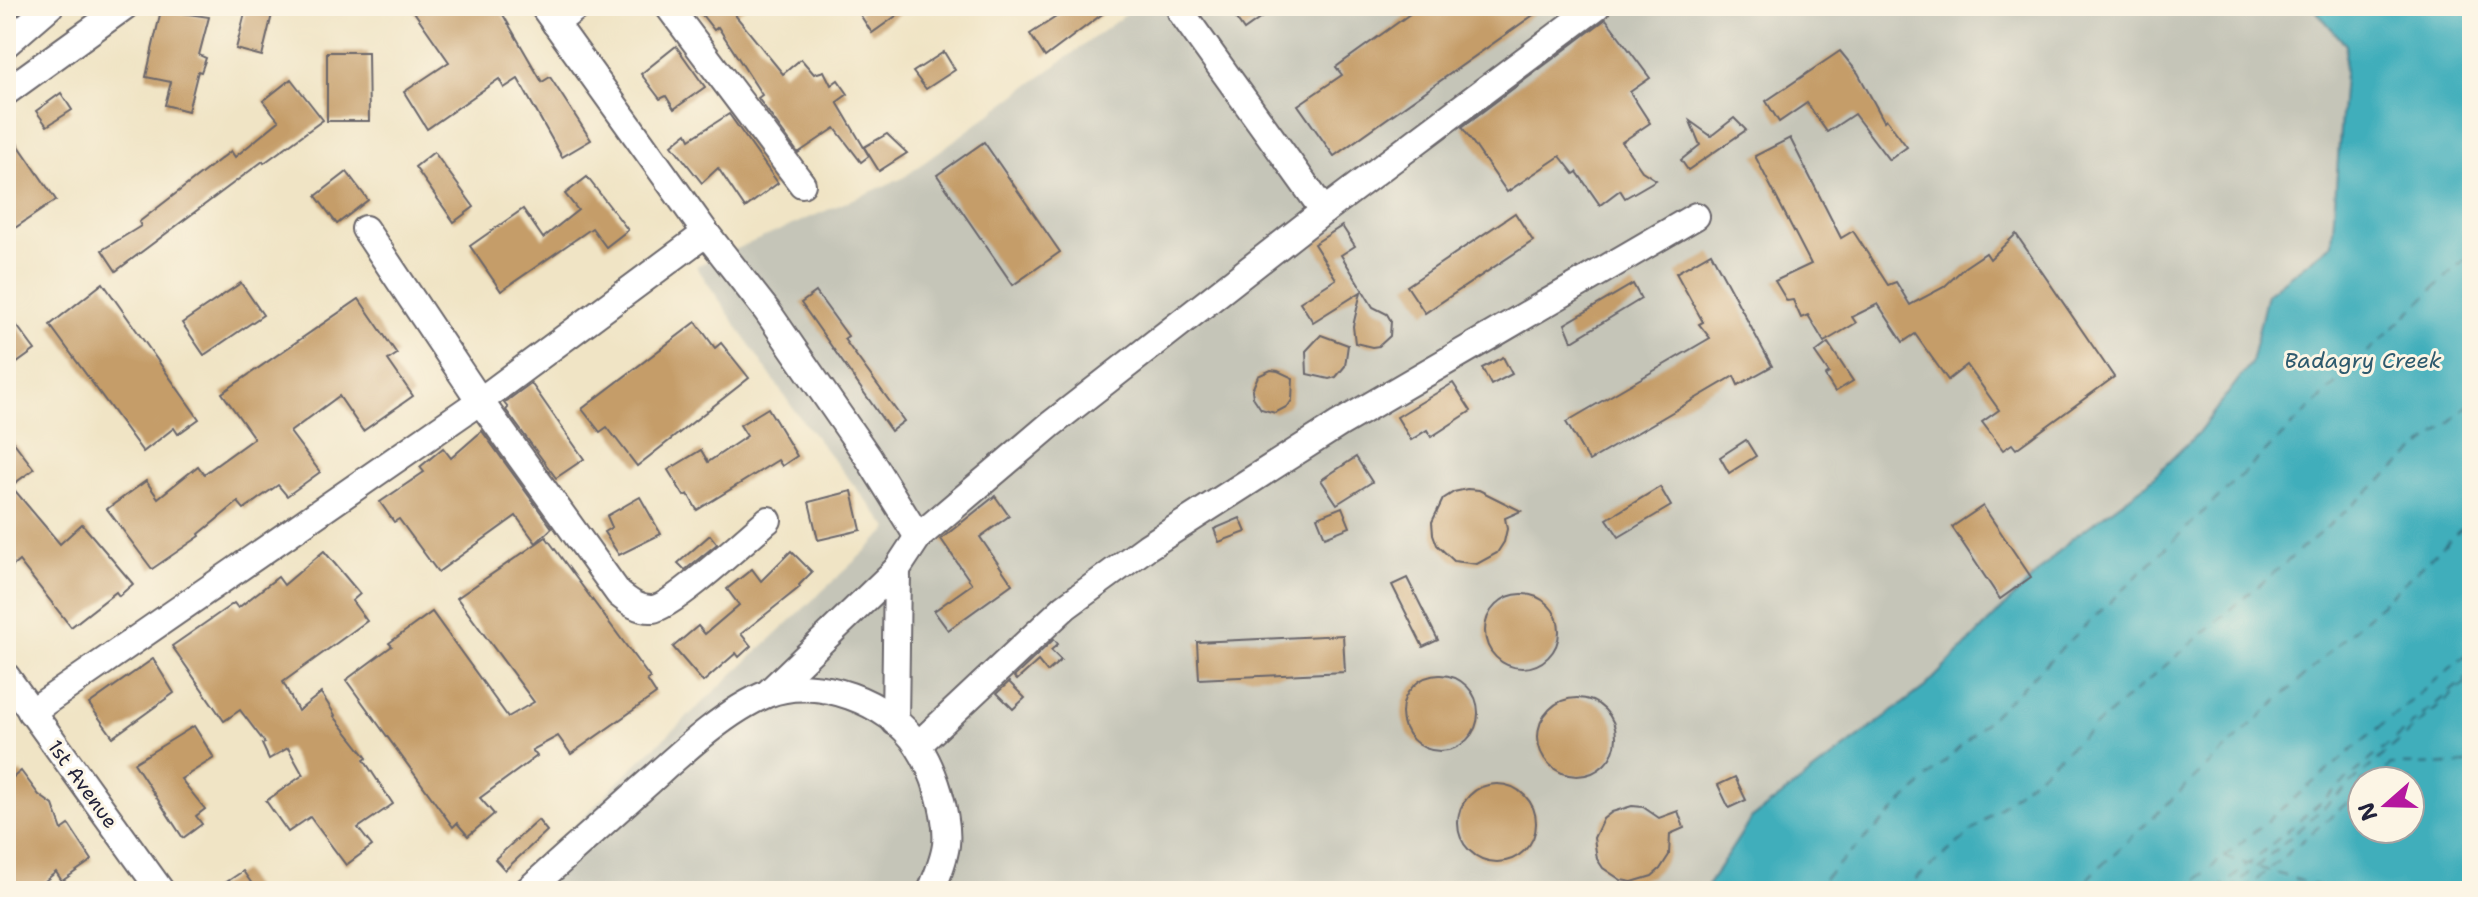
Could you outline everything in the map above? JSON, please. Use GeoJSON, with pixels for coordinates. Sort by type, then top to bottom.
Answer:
{"type":"FeatureCollection","features":[{"type":"Feature","properties":{"kind":"street"},"geometry":{"type":"LineString","coordinates":[[6,44],[50,6]]}},
{"type":"Feature","properties":{"kind":"street"},"geometry":{"type":"LineString","coordinates":[[6,92],[125,6]]}},
{"type":"Feature","properties":{"kind":"street"},"geometry":{"type":"LineString","coordinates":[[578,6],[549,14],[706,233],[767,311],[868,457],[918,537]]}},
{"type":"Feature","properties":{"kind":"street"},"geometry":{"type":"LineString","coordinates":[[668,6],[802,184]]}},
{"type":"Feature","properties":{"kind":"street"},"geometry":{"type":"LineString","coordinates":[[1180,6],[1181,12],[1324,211]]}},
{"type":"Feature","properties":{"kind":"street"},"geometry":{"type":"LineString","coordinates":[[527,891],[699,737],[768,693],[897,569],[918,537],[1050,425],[1324,211],[1597,6]]}},
{"type":"Feature","properties":{"kind":"street"},"geometry":{"type":"LineString","coordinates":[[918,745],[1065,607],[1147,547],[1339,424],[1696,216]]}},
{"type":"Feature","properties":{"kind":"street"},"geometry":{"type":"LineString","coordinates":[[365,229],[480,401],[619,594],[633,605],[655,609],[674,598],[768,520]]}},
{"type":"Feature","properties":{"kind":"street"},"geometry":{"type":"LineString","coordinates":[[31,712],[480,401],[706,233]]}},
{"type":"Feature","properties":{"kind":"street"},"geometry":{"type":"LineString","coordinates":[[895,722],[897,569]]}},
{"type":"Feature","properties":{"kind":"street","name":"1st Avenue"},"geometry":{"type":"LineString","coordinates":[[6,676],[161,891]]}},
{"type":"Feature","properties":{"kind":"street"},"geometry":{"type":"LineString","coordinates":[[768,693],[799,687],[830,689],[874,707],[918,745],[940,794],[946,844],[931,891]]}},
{"type":"Feature","properties":{"kind":"shaded area"},"geometry":{"type":"Polygon","coordinates":[[[6,6],[61,6],[6,57],[6,6]]]}},
{"type":"Feature","properties":{"kind":"shaded area"},"geometry":{"type":"Polygon","coordinates":[[[1137,6],[2312,6],[2346,45],[2332,244],[2268,294],[2251,363],[2197,434],[1926,686],[1751,819],[1704,891],[511,891],[629,771],[889,529],[794,410],[696,266],[903,178],[1137,6]]]}},
{"type":"Feature","properties":{"kind":"water","name":"Badagry Creek"},"geometry":{"type":"Polygon","coordinates":[[[2312,6],[2472,6],[2472,891],[1704,891],[1751,819],[1926,686],[2070,540],[2145,485],[2197,434],[2251,363],[2267,294],[2332,243],[2346,45],[2312,6]]]}},
{"type":"Feature","properties":{"kind":"building"},"geometry":{"type":"Polygon","coordinates":[[[251,6],[274,6],[262,56],[236,49],[245,13],[249,14],[251,6]]]}},
{"type":"Feature","properties":{"kind":"building"},"geometry":{"type":"Polygon","coordinates":[[[410,6],[498,6],[542,82],[550,77],[591,140],[562,157],[518,79],[504,88],[499,79],[427,129],[404,92],[449,62],[410,6]]]}},
{"type":"Feature","properties":{"kind":"building"},"geometry":{"type":"Polygon","coordinates":[[[695,6],[748,6],[735,15],[783,74],[801,59],[814,74],[824,71],[831,85],[838,80],[848,94],[837,102],[869,156],[861,162],[835,128],[798,153],[758,98],[762,95],[718,27],[714,30],[695,6]]]}},
{"type":"Feature","properties":{"kind":"building"},"geometry":{"type":"Polygon","coordinates":[[[869,6],[910,6],[872,33],[859,13],[869,6]]]}},
{"type":"Feature","properties":{"kind":"building"},"geometry":{"type":"Polygon","coordinates":[[[1073,6],[1113,6],[1045,57],[1030,34],[1073,6]]]}},
{"type":"Feature","properties":{"kind":"building"},"geometry":{"type":"Polygon","coordinates":[[[1227,6],[1278,6],[1244,30],[1227,6]]]}},
{"type":"Feature","properties":{"kind":"building"},"geometry":{"type":"Polygon","coordinates":[[[1421,6],[1546,6],[1334,156],[1298,105],[1342,75],[1336,67],[1421,6]]]}},
{"type":"Feature","properties":{"kind":"building"},"geometry":{"type":"Polygon","coordinates":[[[161,10],[209,17],[199,55],[206,58],[201,72],[198,71],[188,111],[165,105],[171,82],[146,77],[161,10]]]}},
{"type":"Feature","properties":{"kind":"building"},"geometry":{"type":"Polygon","coordinates":[[[1606,19],[1650,78],[1630,92],[1650,123],[1622,142],[1642,171],[1656,180],[1625,198],[1620,190],[1600,205],[1577,172],[1574,174],[1560,156],[1507,192],[1462,127],[1606,19]]]}},
{"type":"Feature","properties":{"kind":"building"},"geometry":{"type":"Polygon","coordinates":[[[676,46],[705,87],[674,109],[666,96],[660,99],[641,74],[676,46]]]}},
{"type":"Feature","properties":{"kind":"building"},"geometry":{"type":"Polygon","coordinates":[[[1840,51],[1858,73],[1884,121],[1886,119],[1907,147],[1889,160],[1854,114],[1827,132],[1807,103],[1779,122],[1766,101],[1840,51]]]}},
{"type":"Feature","properties":{"kind":"building"},"geometry":{"type":"Polygon","coordinates":[[[327,52],[368,52],[369,121],[327,121],[327,52]]]}},
{"type":"Feature","properties":{"kind":"building"},"geometry":{"type":"Polygon","coordinates":[[[944,52],[955,70],[926,89],[913,72],[944,52]]]}},
{"type":"Feature","properties":{"kind":"building"},"geometry":{"type":"Polygon","coordinates":[[[291,79],[323,120],[116,271],[102,250],[141,226],[139,222],[231,151],[235,157],[279,121],[263,101],[291,79]]]}},
{"type":"Feature","properties":{"kind":"building"},"geometry":{"type":"Polygon","coordinates":[[[61,93],[72,110],[47,126],[36,111],[61,93]]]}},
{"type":"Feature","properties":{"kind":"building"},"geometry":{"type":"Polygon","coordinates":[[[729,114],[778,183],[745,208],[718,168],[702,183],[672,145],[687,133],[690,139],[729,114]]]}},
{"type":"Feature","properties":{"kind":"building"},"geometry":{"type":"Polygon","coordinates":[[[1734,118],[1746,130],[1688,170],[1681,160],[1700,145],[1690,121],[1711,136],[1734,118]]]}},
{"type":"Feature","properties":{"kind":"building"},"geometry":{"type":"Polygon","coordinates":[[[6,127],[56,200],[6,234],[6,127]]]}},
{"type":"Feature","properties":{"kind":"building"},"geometry":{"type":"Polygon","coordinates":[[[887,134],[907,153],[879,171],[864,147],[887,134]]]}},
{"type":"Feature","properties":{"kind":"building"},"geometry":{"type":"Polygon","coordinates":[[[1790,138],[1841,238],[1853,231],[1888,285],[1896,282],[1910,305],[1944,287],[1986,253],[1990,259],[2016,234],[2114,377],[2016,449],[2012,444],[2003,450],[1982,422],[1999,410],[1967,365],[1948,380],[1915,334],[1903,342],[1878,304],[1852,317],[1856,323],[1824,342],[1808,315],[1801,318],[1793,300],[1787,301],[1775,281],[1811,264],[1755,156],[1790,138]]]}},
{"type":"Feature","properties":{"kind":"building"},"geometry":{"type":"Polygon","coordinates":[[[984,142],[1060,252],[1013,285],[937,175],[984,142]]]}},
{"type":"Feature","properties":{"kind":"building"},"geometry":{"type":"Polygon","coordinates":[[[434,152],[474,207],[454,222],[415,167],[434,152]]]}},
{"type":"Feature","properties":{"kind":"building"},"geometry":{"type":"Polygon","coordinates":[[[347,172],[368,200],[337,224],[316,196],[347,172]]]}},
{"type":"Feature","properties":{"kind":"building"},"geometry":{"type":"Polygon","coordinates":[[[587,177],[628,230],[606,247],[592,228],[501,291],[470,246],[523,209],[543,238],[578,210],[565,194],[587,177]]]}},
{"type":"Feature","properties":{"kind":"building"},"geometry":{"type":"Polygon","coordinates":[[[1515,213],[1533,241],[1425,313],[1407,286],[1515,213]]]}},
{"type":"Feature","properties":{"kind":"building"},"geometry":{"type":"Polygon","coordinates":[[[1342,226],[1355,246],[1341,255],[1373,307],[1387,314],[1391,321],[1390,336],[1379,346],[1355,343],[1353,326],[1361,292],[1313,322],[1300,302],[1336,279],[1314,244],[1342,226]]]}},
{"type":"Feature","properties":{"kind":"building"},"geometry":{"type":"Polygon","coordinates":[[[1711,253],[1772,366],[1738,385],[1734,376],[1589,461],[1566,422],[1710,338],[1699,324],[1703,322],[1676,273],[1711,253]]]}},
{"type":"Feature","properties":{"kind":"building"},"geometry":{"type":"Polygon","coordinates":[[[103,283],[199,419],[178,434],[174,428],[143,452],[50,325],[103,283]]]}},
{"type":"Feature","properties":{"kind":"building"},"geometry":{"type":"Polygon","coordinates":[[[241,283],[263,315],[204,355],[182,323],[241,283]]]}},
{"type":"Feature","properties":{"kind":"building"},"geometry":{"type":"Polygon","coordinates":[[[1633,284],[1641,299],[1572,341],[1565,324],[1633,284]]]}},
{"type":"Feature","properties":{"kind":"building"},"geometry":{"type":"Polygon","coordinates":[[[816,292],[848,336],[844,339],[904,421],[891,431],[801,303],[816,292]]]}},
{"type":"Feature","properties":{"kind":"building"},"geometry":{"type":"Polygon","coordinates":[[[359,299],[397,354],[388,360],[413,396],[363,431],[339,396],[290,432],[320,472],[287,496],[278,485],[244,509],[238,502],[200,536],[152,569],[107,509],[146,481],[158,498],[198,466],[204,474],[254,438],[222,393],[359,299]]]}},
{"type":"Feature","properties":{"kind":"building"},"geometry":{"type":"Polygon","coordinates":[[[6,311],[35,350],[6,371],[6,311]]]}},
{"type":"Feature","properties":{"kind":"building"},"geometry":{"type":"Polygon","coordinates":[[[696,322],[715,348],[721,343],[749,378],[637,466],[607,427],[600,432],[582,409],[696,322]]]}},
{"type":"Feature","properties":{"kind":"building"},"geometry":{"type":"Polygon","coordinates":[[[1321,335],[1348,345],[1345,366],[1336,377],[1329,379],[1307,374],[1306,351],[1321,335]]]}},
{"type":"Feature","properties":{"kind":"building"},"geometry":{"type":"Polygon","coordinates":[[[1828,343],[1853,381],[1835,392],[1825,376],[1829,373],[1815,353],[1828,343]]]}},
{"type":"Feature","properties":{"kind":"building"},"geometry":{"type":"Polygon","coordinates":[[[1503,357],[1512,374],[1491,385],[1482,368],[1503,357]]]}},
{"type":"Feature","properties":{"kind":"building"},"geometry":{"type":"Polygon","coordinates":[[[1271,370],[1293,378],[1292,400],[1275,413],[1261,409],[1252,390],[1258,376],[1271,370]]]}},
{"type":"Feature","properties":{"kind":"building"},"geometry":{"type":"Polygon","coordinates":[[[531,383],[584,459],[556,478],[504,403],[531,383]]]}},
{"type":"Feature","properties":{"kind":"building"},"geometry":{"type":"Polygon","coordinates":[[[1453,383],[1471,411],[1431,437],[1427,430],[1411,440],[1397,417],[1453,383]]]}},
{"type":"Feature","properties":{"kind":"building"},"geometry":{"type":"Polygon","coordinates":[[[768,408],[797,456],[782,466],[778,460],[697,510],[668,470],[701,450],[708,462],[747,436],[740,425],[768,408]]]}},
{"type":"Feature","properties":{"kind":"building"},"geometry":{"type":"Polygon","coordinates":[[[482,431],[552,528],[536,543],[516,516],[438,572],[399,519],[394,522],[380,502],[424,472],[420,467],[443,448],[451,458],[482,431]]]}},
{"type":"Feature","properties":{"kind":"building"},"geometry":{"type":"Polygon","coordinates":[[[6,432],[34,469],[11,486],[60,544],[82,524],[133,584],[119,596],[116,592],[71,627],[19,561],[6,572],[6,432]]]}},
{"type":"Feature","properties":{"kind":"building"},"geometry":{"type":"Polygon","coordinates":[[[1746,440],[1756,456],[1729,473],[1720,457],[1746,440]]]}},
{"type":"Feature","properties":{"kind":"building"},"geometry":{"type":"Polygon","coordinates":[[[1356,457],[1372,482],[1337,504],[1321,480],[1356,457]]]}},
{"type":"Feature","properties":{"kind":"building"},"geometry":{"type":"Polygon","coordinates":[[[1660,487],[1671,506],[1619,537],[1607,519],[1660,487]]]}},
{"type":"Feature","properties":{"kind":"building"},"geometry":{"type":"Polygon","coordinates":[[[1467,489],[1479,490],[1521,511],[1505,518],[1507,529],[1497,553],[1477,564],[1454,561],[1437,545],[1433,534],[1432,522],[1443,499],[1467,489]]]}},
{"type":"Feature","properties":{"kind":"building"},"geometry":{"type":"Polygon","coordinates":[[[852,491],[861,530],[818,540],[809,502],[852,491]]]}},
{"type":"Feature","properties":{"kind":"building"},"geometry":{"type":"Polygon","coordinates":[[[995,496],[1009,516],[980,537],[1012,584],[948,630],[934,611],[972,584],[941,539],[995,496]]]}},
{"type":"Feature","properties":{"kind":"building"},"geometry":{"type":"Polygon","coordinates":[[[640,497],[661,534],[619,555],[604,532],[612,527],[607,516],[640,497]]]}},
{"type":"Feature","properties":{"kind":"building"},"geometry":{"type":"Polygon","coordinates":[[[1983,506],[2031,577],[2000,599],[1952,527],[1983,506]]]}},
{"type":"Feature","properties":{"kind":"building"},"geometry":{"type":"Polygon","coordinates":[[[1342,507],[1350,527],[1325,537],[1317,517],[1342,507]]]}},
{"type":"Feature","properties":{"kind":"building"},"geometry":{"type":"Polygon","coordinates":[[[1240,518],[1246,532],[1219,542],[1214,529],[1240,518]]]}},
{"type":"Feature","properties":{"kind":"building"},"geometry":{"type":"Polygon","coordinates":[[[710,535],[717,544],[685,570],[678,563],[710,535]]]}},
{"type":"Feature","properties":{"kind":"building"},"geometry":{"type":"Polygon","coordinates":[[[546,537],[650,678],[647,680],[656,694],[571,754],[558,736],[532,750],[537,756],[480,798],[494,814],[468,836],[457,823],[453,827],[346,680],[432,612],[508,717],[534,702],[457,598],[546,537]]]}},
{"type":"Feature","properties":{"kind":"building"},"geometry":{"type":"Polygon","coordinates":[[[324,551],[360,594],[352,601],[367,621],[283,682],[298,711],[321,693],[334,716],[367,758],[364,760],[393,804],[358,828],[372,846],[346,865],[310,817],[288,832],[266,801],[303,775],[288,748],[269,759],[262,744],[265,743],[240,710],[224,721],[172,646],[234,603],[238,608],[278,577],[284,585],[324,551]]]}},
{"type":"Feature","properties":{"kind":"building"},"geometry":{"type":"Polygon","coordinates":[[[791,551],[812,572],[800,587],[741,634],[751,646],[739,657],[736,653],[703,682],[673,647],[698,626],[705,634],[739,605],[727,589],[752,569],[761,581],[791,551]]]}},
{"type":"Feature","properties":{"kind":"building"},"geometry":{"type":"Polygon","coordinates":[[[1407,578],[1438,640],[1423,647],[1392,585],[1407,578]]]}},
{"type":"Feature","properties":{"kind":"building"},"geometry":{"type":"Polygon","coordinates":[[[1515,594],[1529,594],[1543,600],[1553,610],[1559,631],[1553,652],[1543,662],[1529,668],[1515,668],[1501,662],[1491,652],[1485,638],[1485,624],[1491,610],[1501,600],[1515,594]]]}},
{"type":"Feature","properties":{"kind":"building"},"geometry":{"type":"Polygon","coordinates":[[[1343,635],[1345,672],[1199,679],[1197,642],[1343,635]]]}},
{"type":"Feature","properties":{"kind":"building"},"geometry":{"type":"Polygon","coordinates":[[[1054,639],[1058,644],[1051,650],[1061,660],[1047,672],[1038,661],[1017,680],[1014,677],[1054,639]]]}},
{"type":"Feature","properties":{"kind":"building"},"geometry":{"type":"Polygon","coordinates":[[[153,659],[174,693],[113,737],[89,704],[153,659]]]}},
{"type":"Feature","properties":{"kind":"building"},"geometry":{"type":"Polygon","coordinates":[[[1433,675],[1447,675],[1461,681],[1472,692],[1478,713],[1475,728],[1467,740],[1447,751],[1433,751],[1419,745],[1408,734],[1402,720],[1402,706],[1408,692],[1419,681],[1433,675]]]}},
{"type":"Feature","properties":{"kind":"building"},"geometry":{"type":"Polygon","coordinates":[[[1009,682],[1025,698],[1013,709],[997,693],[1009,682]]]}},
{"type":"Feature","properties":{"kind":"building"},"geometry":{"type":"Polygon","coordinates":[[[1577,698],[1592,701],[1605,709],[1613,722],[1616,737],[1613,752],[1605,765],[1592,773],[1577,776],[1562,773],[1549,765],[1541,752],[1538,737],[1541,722],[1549,709],[1562,701],[1577,698]]]}},
{"type":"Feature","properties":{"kind":"building"},"geometry":{"type":"Polygon","coordinates":[[[194,726],[214,758],[181,779],[205,809],[196,816],[202,824],[183,838],[134,763],[194,726]]]}},
{"type":"Feature","properties":{"kind":"building"},"geometry":{"type":"Polygon","coordinates":[[[21,771],[39,795],[53,805],[62,830],[69,825],[92,860],[62,881],[56,872],[33,891],[6,891],[6,783],[21,771]]]}},
{"type":"Feature","properties":{"kind":"building"},"geometry":{"type":"Polygon","coordinates":[[[1735,777],[1746,800],[1729,808],[1718,785],[1735,777]]]}},
{"type":"Feature","properties":{"kind":"building"},"geometry":{"type":"Polygon","coordinates":[[[1497,784],[1512,787],[1525,795],[1533,808],[1536,823],[1533,838],[1525,851],[1512,859],[1497,862],[1482,859],[1469,851],[1461,838],[1458,823],[1461,808],[1469,795],[1482,787],[1497,784]]]}},
{"type":"Feature","properties":{"kind":"building"},"geometry":{"type":"Polygon","coordinates":[[[1632,806],[1643,807],[1659,818],[1678,811],[1684,828],[1670,834],[1669,855],[1660,869],[1652,876],[1632,882],[1621,880],[1603,868],[1597,859],[1594,838],[1603,819],[1612,812],[1632,806]]]}},
{"type":"Feature","properties":{"kind":"building"},"geometry":{"type":"Polygon","coordinates":[[[538,820],[547,831],[505,870],[495,859],[538,820]]]}},
{"type":"Feature","properties":{"kind":"building"},"geometry":{"type":"Polygon","coordinates":[[[243,871],[257,891],[213,891],[243,871]]]}},
{"type":"Feature","properties":{"kind":"ferry route"},"geometry":{"type":"LineString","coordinates":[[2463,6],[2472,16]]}},
{"type":"Feature","properties":{"kind":"ferry route"},"geometry":{"type":"LineString","coordinates":[[1811,891],[2469,255],[2472,242]]}},
{"type":"Feature","properties":{"kind":"ferry route"},"geometry":{"type":"LineString","coordinates":[[1902,891],[2472,403]]}},
{"type":"Feature","properties":{"kind":"ferry route"},"geometry":{"type":"LineString","coordinates":[[2074,891],[2472,519]]}},
{"type":"Feature","properties":{"kind":"ferry route"},"geometry":{"type":"LineString","coordinates":[[2183,891],[2472,650]]}},
{"type":"Feature","properties":{"kind":"ferry route"},"geometry":{"type":"LineString","coordinates":[[2217,891],[2472,673]]}},
{"type":"Feature","properties":{"kind":"ferry route"},"geometry":{"type":"LineString","coordinates":[[2229,891],[2472,677]]}},
{"type":"Feature","properties":{"kind":"ferry route"},"geometry":{"type":"LineString","coordinates":[[2391,765],[2472,764]]}},
{"type":"Feature","properties":{"kind":"ferry route"},"geometry":{"type":"LineString","coordinates":[[2243,891],[2346,804]]}},
{"type":"Feature","properties":{"kind":"ferry route"},"geometry":{"type":"LineString","coordinates":[[2225,857],[2334,891]]}}]}
